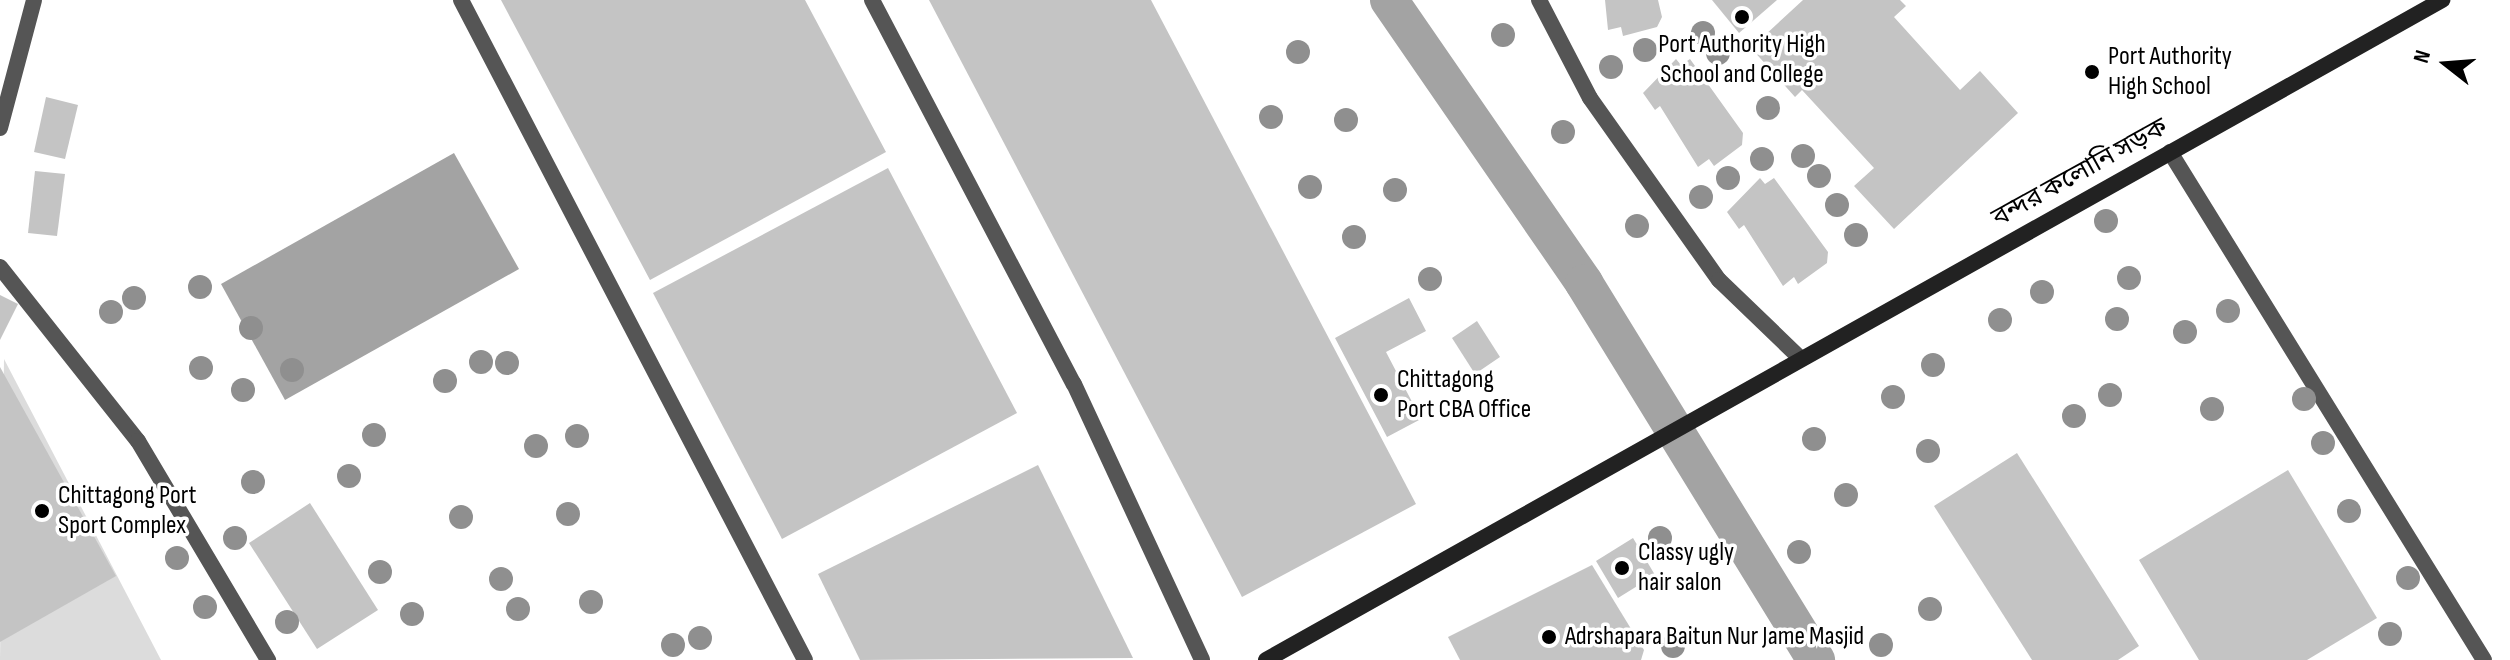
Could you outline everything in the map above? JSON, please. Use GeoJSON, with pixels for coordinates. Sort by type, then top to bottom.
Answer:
{"type":"FeatureCollection","features":[{"type":"Feature","properties":{"kind":"street"},"geometry":{"type":"LineString","coordinates":[[0,128],[34,0]]}},
{"type":"Feature","properties":{"kind":"street"},"geometry":{"type":"LineString","coordinates":[[461,0],[805,660]]}},
{"type":"Feature","properties":{"kind":"street"},"geometry":{"type":"LineString","coordinates":[[872,0],[1074,384],[1202,660]]}},
{"type":"Feature","properties":{"kind":"street"},"geometry":{"type":"LineString","coordinates":[[1539,0],[1590,98],[1719,280],[1800,358]]}},
{"type":"Feature","properties":{"kind":"street","name":"বন্দর কলোনি সড়ক"},"geometry":{"type":"LineString","coordinates":[[1266,660],[1573,493],[1784,367],[2442,0]]}},
{"type":"Feature","properties":{"kind":"street"},"geometry":{"type":"LineString","coordinates":[[2170,152],[2484,660]]}},
{"type":"Feature","properties":{"kind":"street"},"geometry":{"type":"LineString","coordinates":[[0,267],[138,441],[268,660]]}},
{"type":"Feature","properties":{"kind":"street"},"geometry":{"type":"LineString","coordinates":[[1296,645],[1305,660]]}},
{"type":"Feature","properties":{"kind":"shaded area"},"geometry":{"type":"Polygon","coordinates":[[[454,153],[519,269],[285,400],[221,284],[454,153]]]}},
{"type":"Feature","properties":{"kind":"shaded area","name":"Chittagong Port Sport Complex"},"geometry":{"type":"Polygon","coordinates":[[[4,359],[161,660],[0,660],[4,359]]]}},
{"type":"Feature","properties":{"kind":"building"},"geometry":{"type":"Polygon","coordinates":[[[501,0],[805,0],[886,152],[650,280],[501,0]]]}},
{"type":"Feature","properties":{"kind":"building"},"geometry":{"type":"Polygon","coordinates":[[[929,0],[1151,0],[1416,504],[1242,597],[929,0]]]}},
{"type":"Feature","properties":{"kind":"building"},"geometry":{"type":"Polygon","coordinates":[[[1605,0],[1658,0],[1662,17],[1657,27],[1623,36],[1621,27],[1608,30],[1605,0]]]}},
{"type":"Feature","properties":{"kind":"building","name":"Port Authority High School and College"},"geometry":{"type":"Polygon","coordinates":[[[1712,0],[1777,0],[1739,33],[1712,0]]]}},
{"type":"Feature","properties":{"kind":"building"},"geometry":{"type":"Polygon","coordinates":[[[1803,0],[1900,0],[1906,6],[1894,17],[1960,90],[1980,71],[2018,113],[1894,229],[1854,186],[1874,168],[1802,90],[1795,97],[1751,48],[1803,0]]]}},
{"type":"Feature","properties":{"kind":"building"},"geometry":{"type":"Polygon","coordinates":[[[1676,59],[1681,65],[1690,59],[1743,133],[1742,145],[1714,166],[1709,159],[1698,167],[1660,106],[1655,110],[1643,93],[1676,59]]]}},
{"type":"Feature","properties":{"kind":"building"},"geometry":{"type":"Polygon","coordinates":[[[46,97],[78,105],[65,159],[34,152],[46,97]]]}},
{"type":"Feature","properties":{"kind":"building"},"geometry":{"type":"Polygon","coordinates":[[[888,168],[1017,413],[782,539],[653,293],[888,168]]]}},
{"type":"Feature","properties":{"kind":"building"},"geometry":{"type":"Polygon","coordinates":[[[35,171],[65,174],[57,236],[28,233],[35,171]]]}},
{"type":"Feature","properties":{"kind":"building"},"geometry":{"type":"Polygon","coordinates":[[[1760,178],[1765,184],[1774,178],[1828,252],[1827,263],[1798,284],[1794,277],[1783,286],[1744,225],[1739,229],[1727,212],[1760,178]]]}},
{"type":"Feature","properties":{"kind":"building"},"geometry":{"type":"Polygon","coordinates":[[[0,295],[18,304],[0,340],[0,295]]]}},
{"type":"Feature","properties":{"kind":"building"},"geometry":{"type":"Polygon","coordinates":[[[1409,298],[1426,331],[1386,352],[1421,419],[1387,437],[1335,338],[1409,298]]]}},
{"type":"Feature","properties":{"kind":"building"},"geometry":{"type":"Polygon","coordinates":[[[1477,321],[1500,357],[1475,374],[1452,338],[1477,321]]]}},
{"type":"Feature","properties":{"kind":"building","name":"Chittagong Port Sport Complex"},"geometry":{"type":"Polygon","coordinates":[[[0,367],[116,576],[0,642],[0,367]]]}},
{"type":"Feature","properties":{"kind":"building"},"geometry":{"type":"Polygon","coordinates":[[[2017,453],[2139,646],[2118,660],[2032,660],[1934,506],[2017,453]]]}},
{"type":"Feature","properties":{"kind":"building"},"geometry":{"type":"Polygon","coordinates":[[[1038,465],[1133,658],[860,660],[818,574],[1038,465]]]}},
{"type":"Feature","properties":{"kind":"building"},"geometry":{"type":"Polygon","coordinates":[[[2288,470],[2377,618],[2307,660],[2199,660],[2139,560],[2288,470]]]}},
{"type":"Feature","properties":{"kind":"building"},"geometry":{"type":"Polygon","coordinates":[[[310,503],[378,610],[317,649],[249,543],[310,503]]]}},
{"type":"Feature","properties":{"kind":"building"},"geometry":{"type":"Polygon","coordinates":[[[1633,538],[1655,575],[1618,598],[1596,561],[1633,538]]]}},
{"type":"Feature","properties":{"kind":"building"},"geometry":{"type":"Polygon","coordinates":[[[1592,565],[1644,650],[1641,660],[1460,660],[1448,637],[1592,565]]]}},
{"type":"Feature","properties":{"kind":"waterway"},"geometry":{"type":"LineString","coordinates":[[1389,0],[1584,283],[1816,660]]}},
{"type":"Feature","properties":{"kind":"place","name":"Port Authority High School and College"},"geometry":{"type":"Point","coordinates":[1742,17]}},
{"type":"Feature","properties":{"kind":"place","name":"Port Authority High School"},"geometry":{"type":"Point","coordinates":[2092,72]}},
{"type":"Feature","properties":{"kind":"place","name":"Chittagong Port CBA Office"},"geometry":{"type":"Point","coordinates":[1381,395]}},
{"type":"Feature","properties":{"kind":"place","name":"Chittagong Port Sport Complex"},"geometry":{"type":"Point","coordinates":[42,511]}},
{"type":"Feature","properties":{"kind":"place","name":"Classy ugly hair salon"},"geometry":{"type":"Point","coordinates":[1622,568]}},
{"type":"Feature","properties":{"kind":"place","name":"Adrshapara Baitun Nur Jame Masjid"},"geometry":{"type":"Point","coordinates":[1549,637]}}]}
